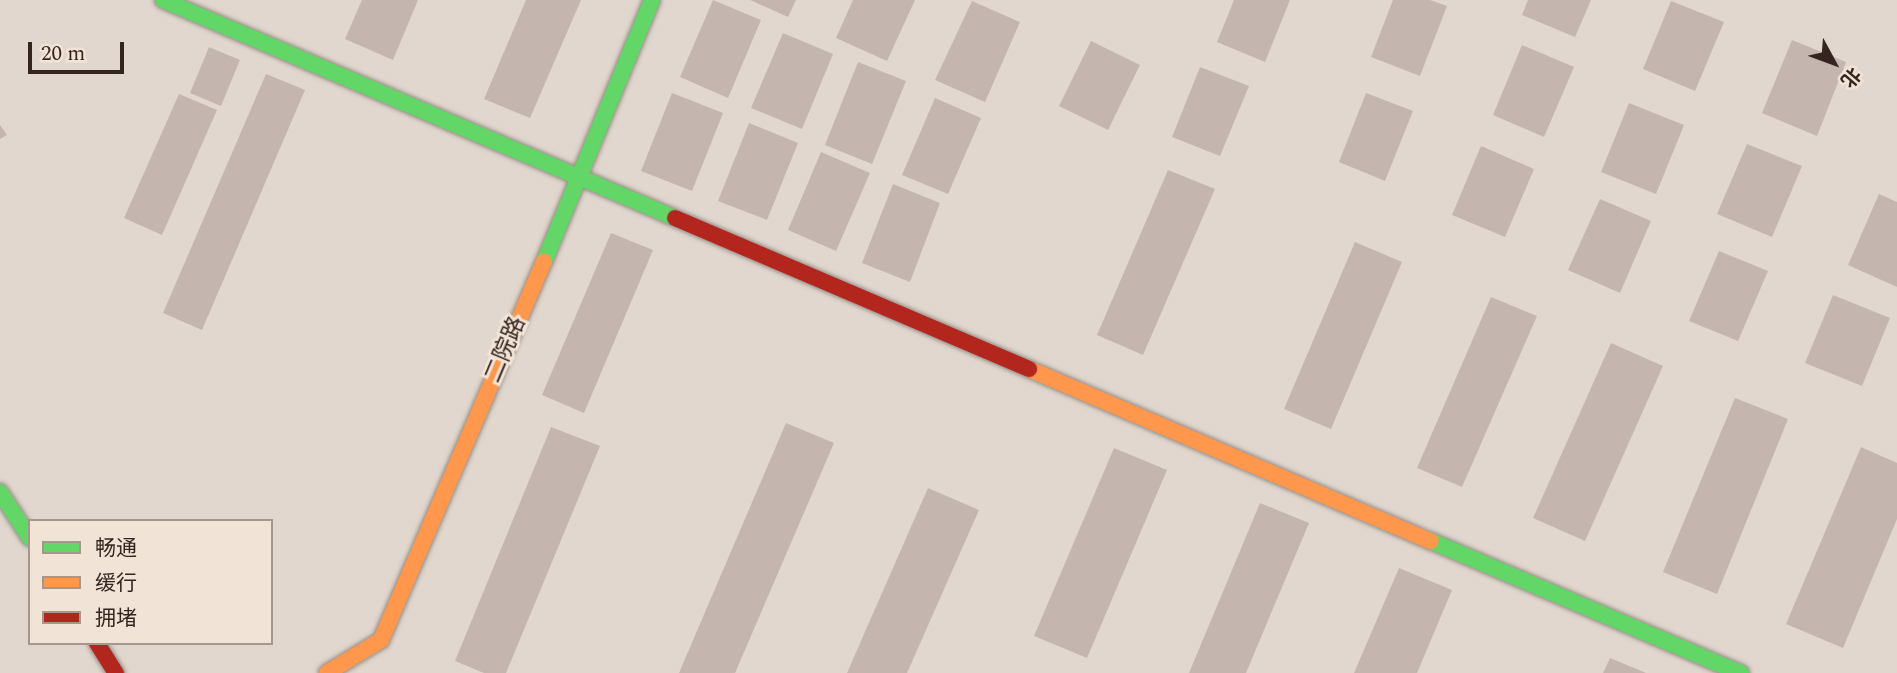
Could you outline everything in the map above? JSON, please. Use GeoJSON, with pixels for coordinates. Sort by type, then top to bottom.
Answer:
{"type":"FeatureCollection","features":[{"type":"Feature","properties":{"kind":"street"},"geometry":{"type":"LineString","coordinates":[[163,0],[1741,673]]}},
{"type":"Feature","properties":{"kind":"street","name":"二院路"},"geometry":{"type":"LineString","coordinates":[[327,673],[381,640],[580,180],[652,0]]}},
{"type":"Feature","properties":{"kind":"street"},"geometry":{"type":"LineString","coordinates":[[0,492],[28,535]]}},
{"type":"Feature","properties":{"kind":"street"},"geometry":{"type":"LineString","coordinates":[[98,645],[116,673]]}},
{"type":"Feature","properties":{"kind":"building"},"geometry":{"type":"Polygon","coordinates":[[[362,0],[418,0],[393,60],[345,39],[362,0]]]}},
{"type":"Feature","properties":{"kind":"building"},"geometry":{"type":"Polygon","coordinates":[[[526,0],[581,0],[530,118],[484,99],[526,0]]]}},
{"type":"Feature","properties":{"kind":"building"},"geometry":{"type":"Polygon","coordinates":[[[713,0],[761,20],[728,98],[680,77],[713,0]]]}},
{"type":"Feature","properties":{"kind":"building"},"geometry":{"type":"Polygon","coordinates":[[[750,0],[796,0],[788,17],[750,0]]]}},
{"type":"Feature","properties":{"kind":"building"},"geometry":{"type":"Polygon","coordinates":[[[853,0],[915,0],[887,61],[836,38],[853,0]]]}},
{"type":"Feature","properties":{"kind":"building"},"geometry":{"type":"Polygon","coordinates":[[[1234,0],[1290,0],[1265,62],[1217,42],[1234,0]]]}},
{"type":"Feature","properties":{"kind":"building"},"geometry":{"type":"Polygon","coordinates":[[[1393,0],[1430,0],[1447,6],[1420,76],[1371,57],[1393,0]]]}},
{"type":"Feature","properties":{"kind":"building"},"geometry":{"type":"Polygon","coordinates":[[[1528,0],[1591,0],[1575,37],[1522,15],[1528,0]]]}},
{"type":"Feature","properties":{"kind":"building"},"geometry":{"type":"Polygon","coordinates":[[[972,1],[1020,22],[985,102],[935,80],[972,1]]]}},
{"type":"Feature","properties":{"kind":"building"},"geometry":{"type":"Polygon","coordinates":[[[1671,1],[1724,22],[1695,91],[1643,69],[1671,1]]]}},
{"type":"Feature","properties":{"kind":"building"},"geometry":{"type":"Polygon","coordinates":[[[783,33],[833,54],[802,129],[751,108],[783,33]]]}},
{"type":"Feature","properties":{"kind":"building"},"geometry":{"type":"Polygon","coordinates":[[[1792,40],[1846,62],[1817,136],[1762,113],[1792,40]]]}},
{"type":"Feature","properties":{"kind":"building"},"geometry":{"type":"Polygon","coordinates":[[[1091,41],[1140,65],[1108,130],[1059,106],[1091,41]]]}},
{"type":"Feature","properties":{"kind":"building"},"geometry":{"type":"Polygon","coordinates":[[[1522,45],[1574,67],[1544,137],[1493,115],[1522,45]]]}},
{"type":"Feature","properties":{"kind":"building"},"geometry":{"type":"Polygon","coordinates":[[[209,47],[240,60],[221,106],[190,93],[209,47]]]}},
{"type":"Feature","properties":{"kind":"building"},"geometry":{"type":"Polygon","coordinates":[[[858,62],[906,81],[872,164],[825,145],[858,62]]]}},
{"type":"Feature","properties":{"kind":"building"},"geometry":{"type":"Polygon","coordinates":[[[1200,67],[1249,86],[1220,156],[1172,137],[1200,67]]]}},
{"type":"Feature","properties":{"kind":"building"},"geometry":{"type":"Polygon","coordinates":[[[266,74],[305,90],[202,330],[163,313],[266,74]]]}},
{"type":"Feature","properties":{"kind":"building"},"geometry":{"type":"Polygon","coordinates":[[[672,93],[723,113],[692,191],[641,171],[672,93]]]}},
{"type":"Feature","properties":{"kind":"building"},"geometry":{"type":"Polygon","coordinates":[[[1366,93],[1413,111],[1385,181],[1339,162],[1366,93]]]}},
{"type":"Feature","properties":{"kind":"building"},"geometry":{"type":"Polygon","coordinates":[[[179,94],[217,110],[162,235],[124,218],[179,94]]]}},
{"type":"Feature","properties":{"kind":"building"},"geometry":{"type":"Polygon","coordinates":[[[935,98],[981,118],[948,194],[902,175],[935,98]]]}},
{"type":"Feature","properties":{"kind":"building"},"geometry":{"type":"Polygon","coordinates":[[[1629,103],[1684,125],[1656,194],[1601,172],[1629,103]]]}},
{"type":"Feature","properties":{"kind":"building"},"geometry":{"type":"Polygon","coordinates":[[[749,123],[798,143],[767,220],[718,201],[749,123]]]}},
{"type":"Feature","properties":{"kind":"building"},"geometry":{"type":"Polygon","coordinates":[[[0,125],[7,135],[0,139],[0,125]]]}},
{"type":"Feature","properties":{"kind":"building"},"geometry":{"type":"Polygon","coordinates":[[[1747,144],[1802,166],[1772,237],[1717,214],[1747,144]]]}},
{"type":"Feature","properties":{"kind":"building"},"geometry":{"type":"Polygon","coordinates":[[[1481,146],[1534,169],[1505,237],[1452,215],[1481,146]]]}},
{"type":"Feature","properties":{"kind":"building"},"geometry":{"type":"Polygon","coordinates":[[[821,152],[870,173],[836,251],[788,230],[821,152]]]}},
{"type":"Feature","properties":{"kind":"building"},"geometry":{"type":"Polygon","coordinates":[[[1168,170],[1215,189],[1143,355],[1097,335],[1168,170]]]}},
{"type":"Feature","properties":{"kind":"building"},"geometry":{"type":"Polygon","coordinates":[[[893,184],[940,203],[910,282],[862,263],[893,184]]]}},
{"type":"Feature","properties":{"kind":"building"},"geometry":{"type":"Polygon","coordinates":[[[1879,194],[1897,202],[1897,287],[1848,265],[1879,194]]]}},
{"type":"Feature","properties":{"kind":"building"},"geometry":{"type":"Polygon","coordinates":[[[1600,199],[1651,221],[1620,293],[1568,270],[1600,199]]]}},
{"type":"Feature","properties":{"kind":"building"},"geometry":{"type":"Polygon","coordinates":[[[611,233],[653,250],[584,413],[542,395],[611,233]]]}},
{"type":"Feature","properties":{"kind":"building"},"geometry":{"type":"Polygon","coordinates":[[[1355,242],[1402,262],[1331,429],[1284,409],[1355,242]]]}},
{"type":"Feature","properties":{"kind":"building"},"geometry":{"type":"Polygon","coordinates":[[[1719,251],[1768,271],[1738,341],[1689,321],[1719,251]]]}},
{"type":"Feature","properties":{"kind":"building"},"geometry":{"type":"Polygon","coordinates":[[[1833,295],[1890,318],[1862,386],[1805,363],[1833,295]]]}},
{"type":"Feature","properties":{"kind":"building"},"geometry":{"type":"Polygon","coordinates":[[[1491,297],[1537,316],[1462,487],[1417,468],[1491,297]]]}},
{"type":"Feature","properties":{"kind":"building"},"geometry":{"type":"Polygon","coordinates":[[[1611,343],[1663,366],[1585,541],[1533,518],[1611,343]]]}},
{"type":"Feature","properties":{"kind":"building"},"geometry":{"type":"Polygon","coordinates":[[[1735,398],[1788,419],[1717,594],[1663,572],[1735,398]]]}},
{"type":"Feature","properties":{"kind":"building"},"geometry":{"type":"Polygon","coordinates":[[[786,423],[834,443],[735,673],[679,673],[786,423]]]}},
{"type":"Feature","properties":{"kind":"building"},"geometry":{"type":"Polygon","coordinates":[[[551,427],[600,446],[506,673],[484,673],[455,661],[551,427]]]}},
{"type":"Feature","properties":{"kind":"building"},"geometry":{"type":"Polygon","coordinates":[[[1861,447],[1897,463],[1897,519],[1843,648],[1786,624],[1861,447]]]}},
{"type":"Feature","properties":{"kind":"building"},"geometry":{"type":"Polygon","coordinates":[[[1114,448],[1167,470],[1087,658],[1034,636],[1114,448]]]}},
{"type":"Feature","properties":{"kind":"building"},"geometry":{"type":"Polygon","coordinates":[[[928,488],[979,510],[907,673],[847,673],[928,488]]]}},
{"type":"Feature","properties":{"kind":"building"},"geometry":{"type":"Polygon","coordinates":[[[1260,503],[1309,523],[1246,673],[1189,673],[1260,503]]]}},
{"type":"Feature","properties":{"kind":"building"},"geometry":{"type":"Polygon","coordinates":[[[1399,568],[1452,590],[1417,673],[1354,673],[1399,568]]]}},
{"type":"Feature","properties":{"kind":"building"},"geometry":{"type":"Polygon","coordinates":[[[1610,658],[1646,673],[1603,673],[1610,658]]]}},
{"type":"Feature","properties":{"kind":"traffic: fast"},"geometry":{"type":"LineString","coordinates":[[163,0],[675,218]]}},
{"type":"Feature","properties":{"kind":"traffic: fast"},"geometry":{"type":"LineString","coordinates":[[544,262],[652,0]]}},
{"type":"Feature","properties":{"kind":"traffic: fast"},"geometry":{"type":"LineString","coordinates":[[0,492],[28,535]]}},
{"type":"Feature","properties":{"kind":"traffic: fast"},"geometry":{"type":"LineString","coordinates":[[1431,541],[1741,673]]}},
{"type":"Feature","properties":{"kind":"traffic: slow"},"geometry":{"type":"LineString","coordinates":[[327,673],[381,640],[544,262]]}},
{"type":"Feature","properties":{"kind":"traffic: slow"},"geometry":{"type":"LineString","coordinates":[[1029,369],[1431,541]]}},
{"type":"Feature","properties":{"kind":"traffic: jam"},"geometry":{"type":"LineString","coordinates":[[675,218],[1029,369]]}},
{"type":"Feature","properties":{"kind":"traffic: jam"},"geometry":{"type":"LineString","coordinates":[[98,645],[116,673]]}}]}
